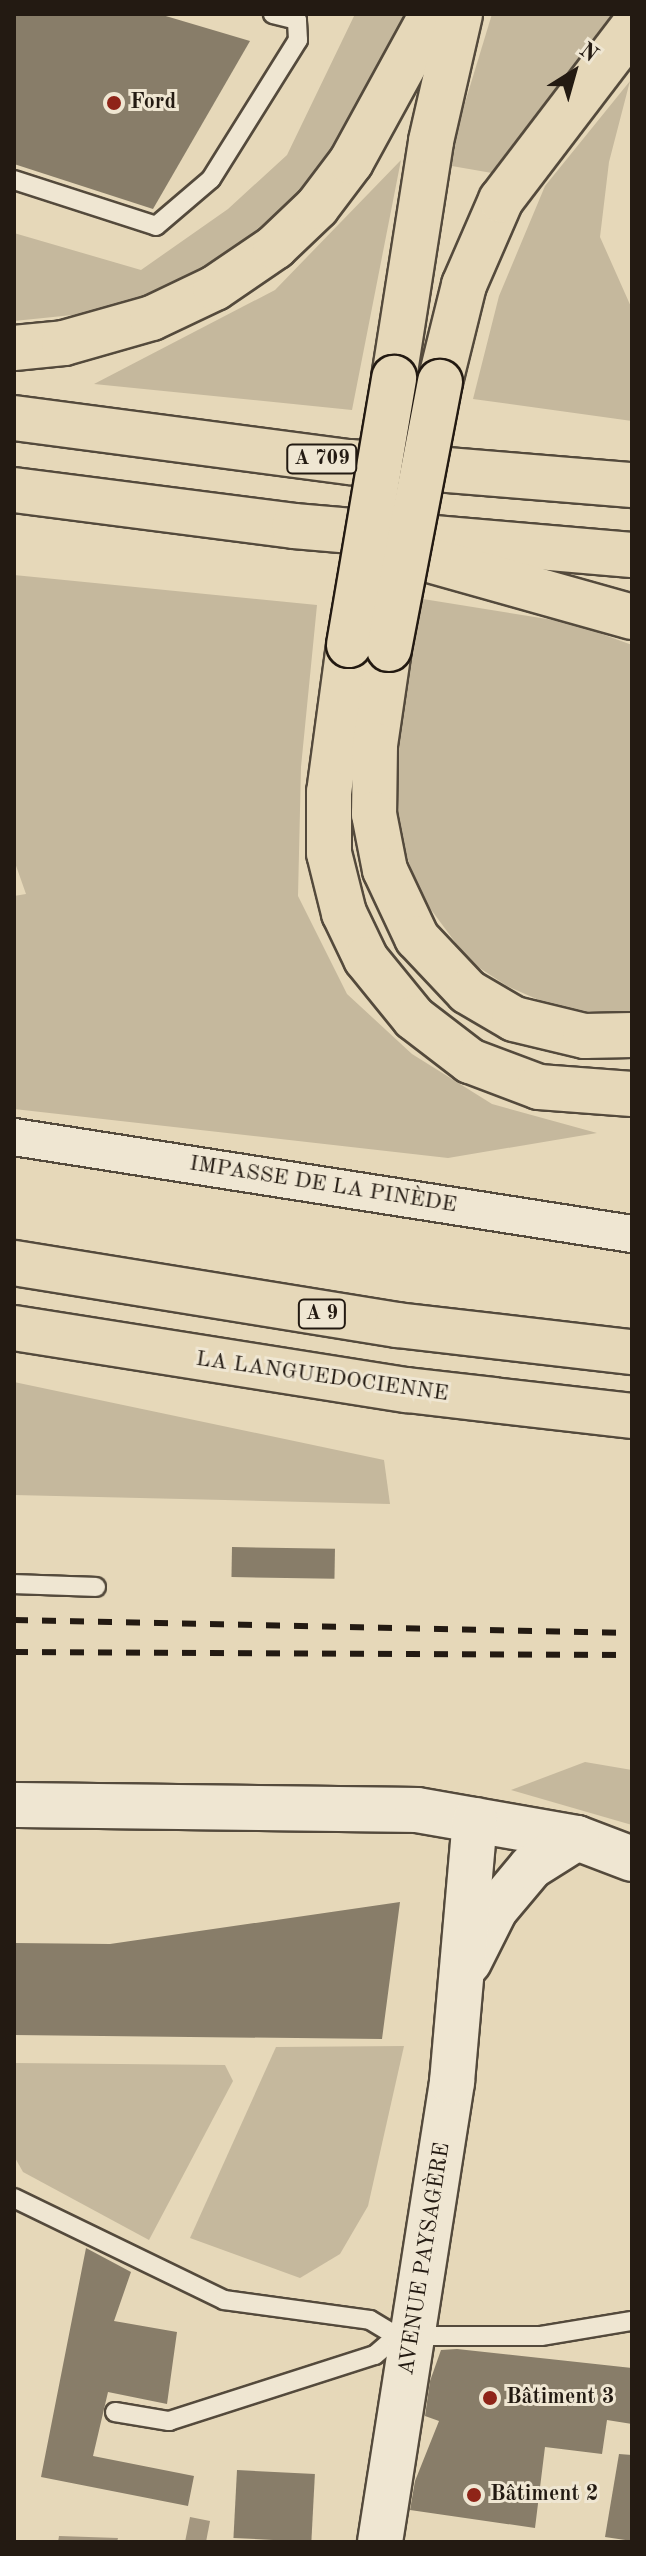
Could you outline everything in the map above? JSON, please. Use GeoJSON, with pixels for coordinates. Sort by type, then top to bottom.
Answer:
{"type":"FeatureCollection","features":[{"type":"Feature","properties":{"kind":"highway"},"geometry":{"type":"LineString","coordinates":[[14,348],[64,343],[152,318],[215,288],[275,247],[317,207],[359,151],[432,14]]}},
{"type":"Feature","properties":{"kind":"highway"},"geometry":{"type":"LineString","coordinates":[[460,14],[431,141],[394,378],[369,647],[375,745],[374,814],[389,880],[417,938],[468,992],[514,1019],[572,1034],[632,1035]]}},
{"type":"Feature","properties":{"kind":"highway"},"geometry":{"type":"LineString","coordinates":[[632,28],[501,200],[464,285],[329,792],[329,853],[344,913],[366,959],[414,1018],[470,1061],[539,1087],[632,1094]]}},
{"type":"Feature","properties":{"kind":"highway","name":"A 709"},"geometry":{"type":"LineString","coordinates":[[14,418],[335,461],[632,485]]}},
{"type":"Feature","properties":{"kind":"highway"},"geometry":{"type":"LineString","coordinates":[[14,490],[294,526],[632,555]]}},
{"type":"Feature","properties":{"kind":"highway"},"geometry":{"type":"LineString","coordinates":[[294,526],[581,598],[632,617]]}},
{"type":"Feature","properties":{"kind":"highway","name":"A 9"},"geometry":{"type":"LineString","coordinates":[[14,1263],[397,1325],[632,1352]]}},
{"type":"Feature","properties":{"kind":"highway","name":"LA LANGUEDOCIENNE"},"geometry":{"type":"LineString","coordinates":[[14,1328],[393,1388],[632,1416]]}},
{"type":"Feature","properties":{"kind":"street","name":"IMPASSE DE LA PINÈDE"},"geometry":{"type":"LineString","coordinates":[[14,1137],[632,1234]]}},
{"type":"Feature","properties":{"kind":"street"},"geometry":{"type":"LineString","coordinates":[[14,1805],[417,1810],[577,1838],[632,1859]]}},
{"type":"Feature","properties":{"kind":"street","name":"AVENUE PAYSAGÈRE"},"geometry":{"type":"LineString","coordinates":[[380,2542],[406,2336],[462,1975],[475,1820]]}},
{"type":"Feature","properties":{"kind":"street","name":"AVENUE PAYSAGÈRE"},"geometry":{"type":"LineString","coordinates":[[462,1975],[504,1899],[531,1867],[577,1838]]}},
{"type":"Feature","properties":{"kind":"lane"},"geometry":{"type":"LineString","coordinates":[[14,180],[156,226],[211,179],[298,40],[297,20],[273,14]]}},
{"type":"Feature","properties":{"kind":"lane"},"geometry":{"type":"LineString","coordinates":[[14,1584],[96,1587]]}},
{"type":"Feature","properties":{"kind":"lane"},"geometry":{"type":"LineString","coordinates":[[14,2198],[224,2300],[370,2320],[406,2336],[541,2336],[632,2321]]}},
{"type":"Feature","properties":{"kind":"lane"},"geometry":{"type":"LineString","coordinates":[[115,2412],[169,2421],[375,2355],[406,2336]]}},
{"type":"Feature","properties":{"kind":"shaded area"},"geometry":{"type":"Polygon","coordinates":[[[355,14],[411,14],[343,139],[297,199],[226,253],[160,291],[102,312],[14,321],[14,233],[141,270],[228,209],[287,155],[355,14]]]}},
{"type":"Feature","properties":{"kind":"shaded area"},"geometry":{"type":"Polygon","coordinates":[[[492,14],[622,14],[492,173],[446,165],[492,14]]]}},
{"type":"Feature","properties":{"kind":"shaded area"},"geometry":{"type":"Polygon","coordinates":[[[630,81],[609,162],[600,237],[632,309],[632,421],[473,399],[499,296],[545,186],[630,81]]]}},
{"type":"Feature","properties":{"kind":"shaded area"},"geometry":{"type":"Polygon","coordinates":[[[401,160],[352,410],[94,384],[275,290],[401,160]]]}},
{"type":"Feature","properties":{"kind":"shaded area"},"geometry":{"type":"Polygon","coordinates":[[[14,575],[317,605],[301,767],[298,896],[347,994],[412,1054],[492,1104],[597,1133],[448,1158],[14,1109],[14,896],[26,894],[14,860],[14,575]]]}},
{"type":"Feature","properties":{"kind":"shaded area"},"geometry":{"type":"Polygon","coordinates":[[[423,599],[572,623],[632,645],[632,1011],[591,1012],[548,1004],[507,986],[469,961],[421,896],[394,820],[390,757],[423,599]]]}},
{"type":"Feature","properties":{"kind":"shaded area"},"geometry":{"type":"Polygon","coordinates":[[[14,1382],[384,1460],[390,1504],[14,1495],[14,1382]]]}},
{"type":"Feature","properties":{"kind":"shaded area"},"geometry":{"type":"Polygon","coordinates":[[[585,1762],[632,1770],[632,1825],[511,1790],[585,1762]]]}},
{"type":"Feature","properties":{"kind":"shaded area"},"geometry":{"type":"Polygon","coordinates":[[[404,2046],[368,2206],[340,2254],[300,2278],[190,2238],[276,2047],[404,2046]]]}},
{"type":"Feature","properties":{"kind":"shaded area"},"geometry":{"type":"Polygon","coordinates":[[[14,2063],[225,2065],[233,2081],[149,2240],[23,2172],[14,2156],[14,2063]]]}},
{"type":"Feature","properties":{"kind":"shaded area"},"geometry":{"type":"Polygon","coordinates":[[[190,2517],[210,2521],[206,2542],[185,2542],[190,2517]]]}},
{"type":"Feature","properties":{"kind":"shaded area"},"geometry":{"type":"Polygon","coordinates":[[[59,2536],[118,2538],[117,2542],[58,2542],[59,2536]]]}},
{"type":"Feature","properties":{"kind":"building","name":"Ford"},"geometry":{"type":"Polygon","coordinates":[[[14,14],[159,14],[250,41],[153,209],[14,164],[14,14]]]}},
{"type":"Feature","properties":{"kind":"building"},"geometry":{"type":"Polygon","coordinates":[[[232,1547],[335,1549],[334,1579],[231,1577],[232,1547]]]}},
{"type":"Feature","properties":{"kind":"building"},"geometry":{"type":"Polygon","coordinates":[[[400,1902],[382,2039],[14,2035],[14,1943],[110,1944],[400,1902]]]}},
{"type":"Feature","properties":{"kind":"building"},"geometry":{"type":"Polygon","coordinates":[[[86,2248],[131,2272],[114,2321],[177,2332],[167,2404],[108,2392],[93,2456],[194,2476],[188,2506],[41,2477],[86,2248]]]}},
{"type":"Feature","properties":{"kind":"building"},"geometry":{"type":"Polygon","coordinates":[[[457,2349],[632,2368],[632,2424],[607,2420],[602,2454],[545,2447],[535,2528],[410,2510],[415,2481],[439,2421],[425,2416],[430,2381],[441,2350],[457,2349]]]}},
{"type":"Feature","properties":{"kind":"building"},"geometry":{"type":"Polygon","coordinates":[[[619,2454],[632,2455],[632,2541],[605,2537],[619,2454]]]}},
{"type":"Feature","properties":{"kind":"building"},"geometry":{"type":"Polygon","coordinates":[[[237,2470],[315,2474],[311,2542],[233,2538],[237,2470]]]}},
{"type":"Feature","properties":{"kind":"railway"},"geometry":{"type":"LineString","coordinates":[[14,1620],[632,1633]]}},
{"type":"Feature","properties":{"kind":"railway"},"geometry":{"type":"LineString","coordinates":[[14,1652],[632,1655]]}},
{"type":"Feature","properties":{"kind":"place","name":"Ford"},"geometry":{"type":"Point","coordinates":[114,103]}},
{"type":"Feature","properties":{"kind":"place","name":"Bâtiment 3"},"geometry":{"type":"Point","coordinates":[490,2398]}},
{"type":"Feature","properties":{"kind":"place","name":"Bâtiment 2"},"geometry":{"type":"Point","coordinates":[474,2495]}}]}
